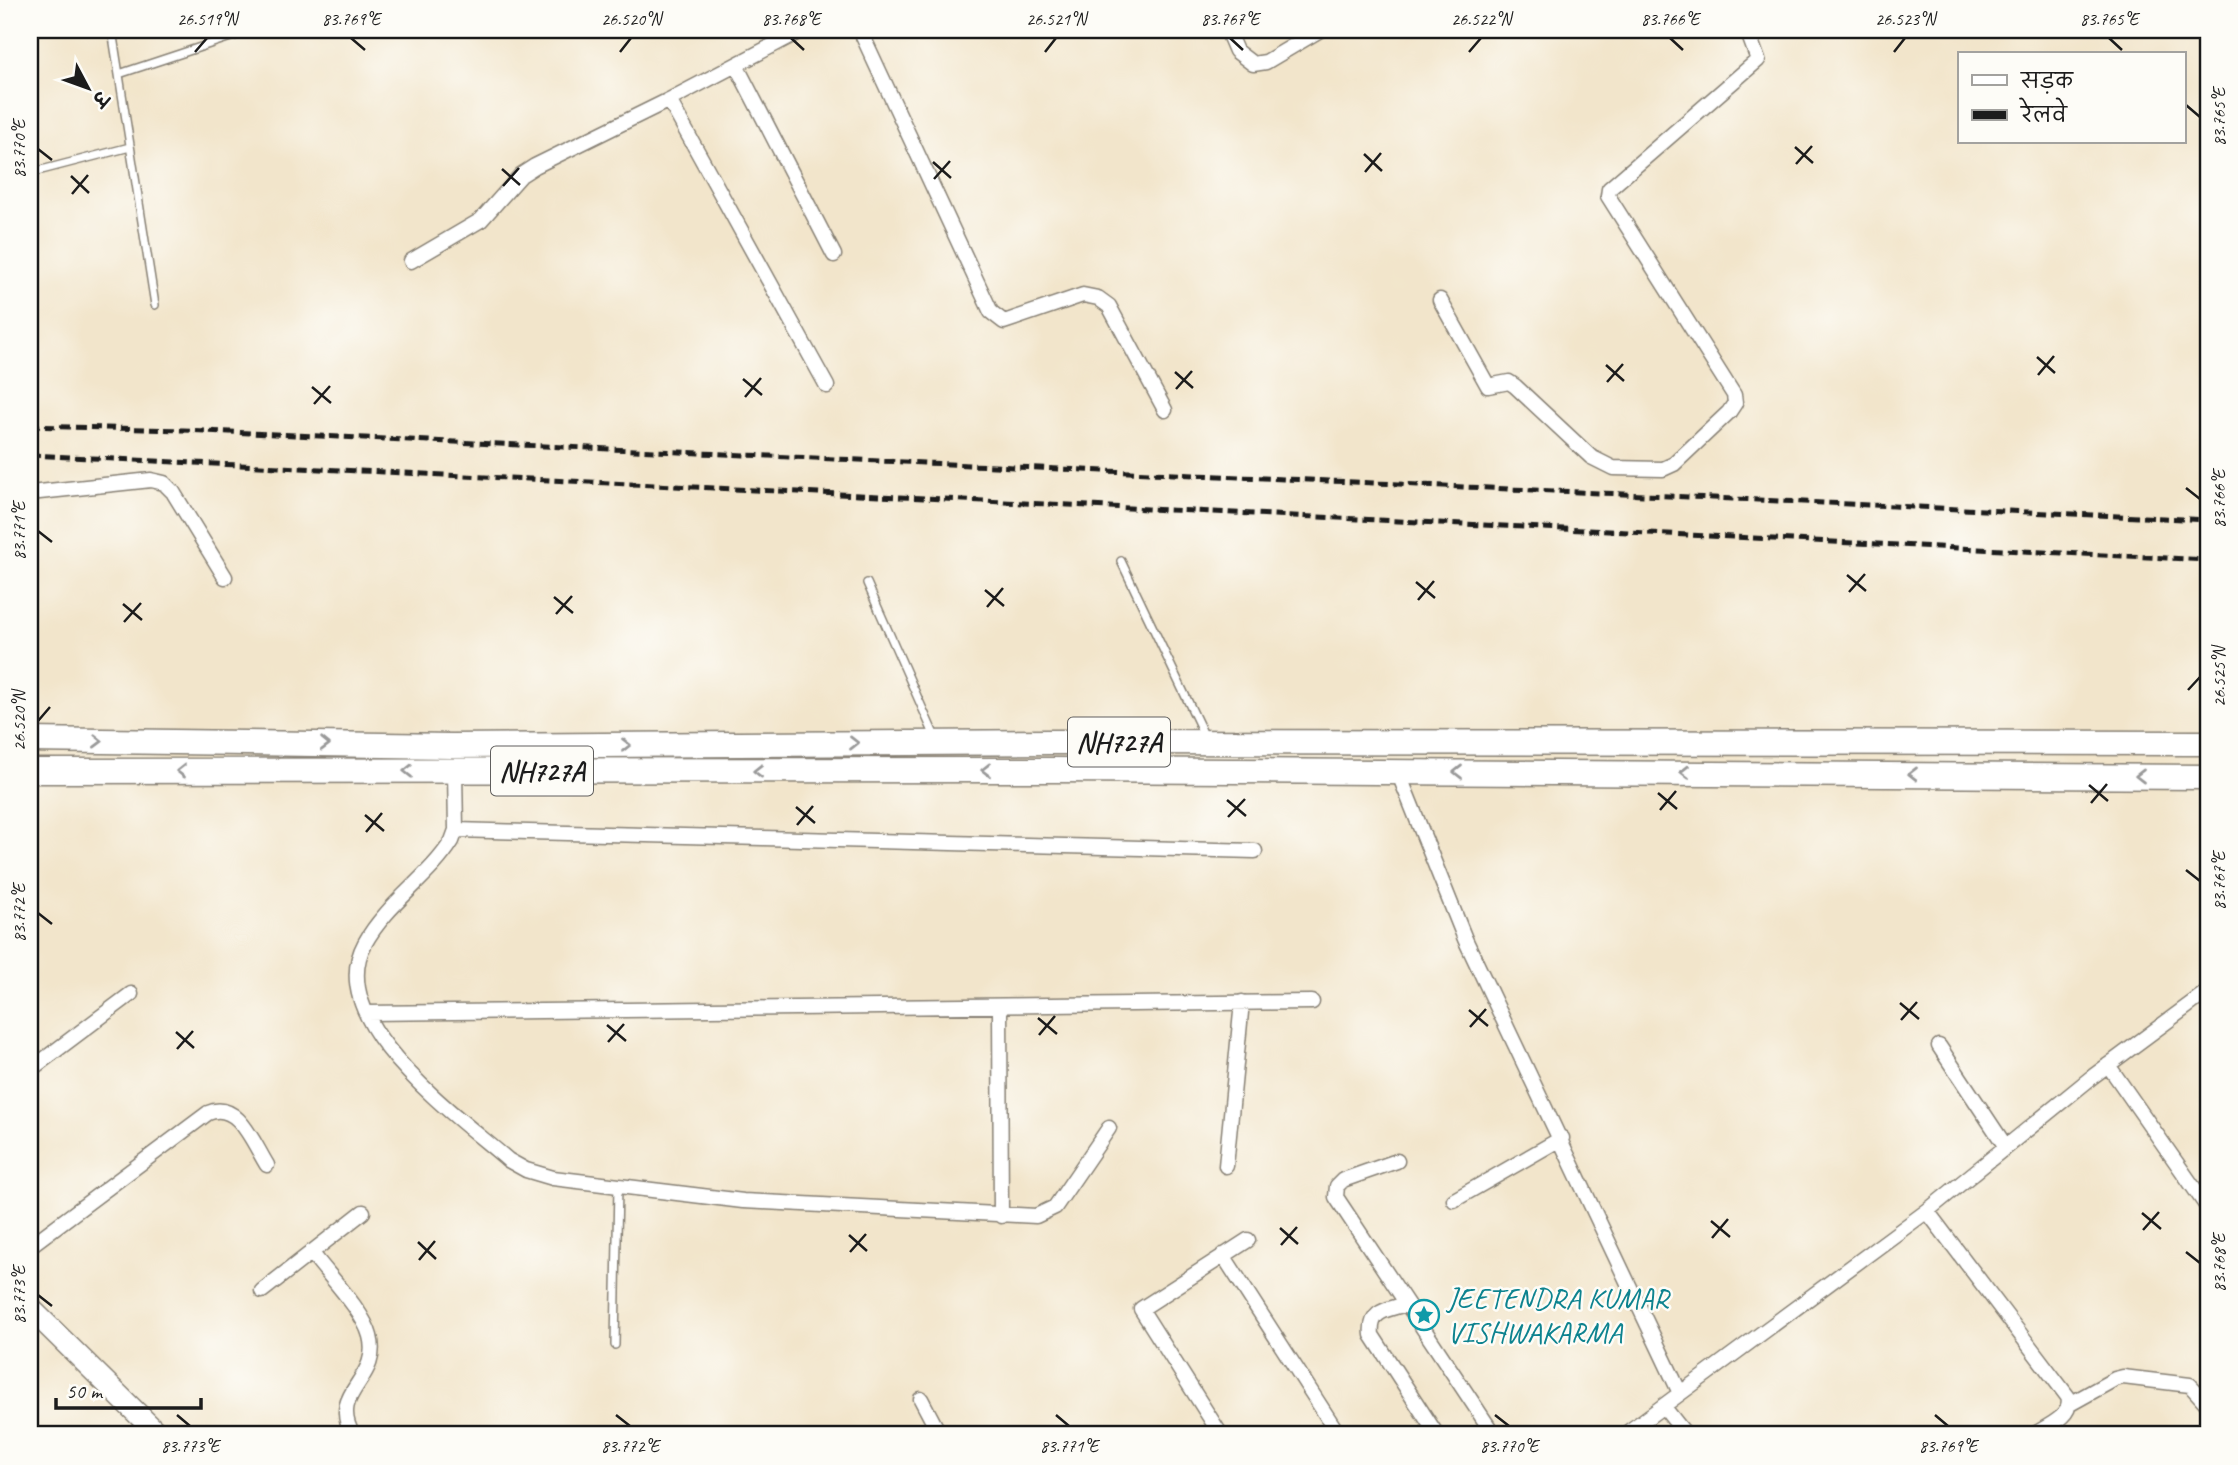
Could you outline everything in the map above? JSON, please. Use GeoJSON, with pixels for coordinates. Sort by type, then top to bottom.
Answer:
{"type":"FeatureCollection","features":[{"type":"Feature","properties":{"kind":"highway","name":"NH727A"},"geometry":{"type":"LineString","coordinates":[[30,740],[452,746],[1208,742],[2208,743]]}},
{"type":"Feature","properties":{"kind":"highway","name":"NH727A"},"geometry":{"type":"LineString","coordinates":[[30,771],[1398,772],[2208,777]]}},
{"type":"Feature","properties":{"kind":"main road"},"geometry":{"type":"LineString","coordinates":[[30,1307],[159,1435]]}},
{"type":"Feature","properties":{"kind":"street"},"geometry":{"type":"LineString","coordinates":[[411,261],[481,220],[521,176],[535,166],[802,30]]}},
{"type":"Feature","properties":{"kind":"street"},"geometry":{"type":"LineString","coordinates":[[860,30],[990,312],[1004,322],[1083,295],[1098,298],[1109,306],[1165,410]]}},
{"type":"Feature","properties":{"kind":"street"},"geometry":{"type":"LineString","coordinates":[[1227,30],[1236,51],[1253,64],[1266,62],[1320,30]]}},
{"type":"Feature","properties":{"kind":"street"},"geometry":{"type":"LineString","coordinates":[[1440,300],[1488,386],[1509,382],[1515,386],[1601,464],[1653,471],[1674,464],[1729,412],[1735,403],[1734,395],[1608,197],[1609,188],[1758,60],[1747,30]]}},
{"type":"Feature","properties":{"kind":"street"},"geometry":{"type":"LineString","coordinates":[[736,65],[834,255]]}},
{"type":"Feature","properties":{"kind":"street"},"geometry":{"type":"LineString","coordinates":[[669,100],[827,386]]}},
{"type":"Feature","properties":{"kind":"street"},"geometry":{"type":"LineString","coordinates":[[30,493],[151,480],[164,483],[173,492],[225,576]]}},
{"type":"Feature","properties":{"kind":"street"},"geometry":{"type":"LineString","coordinates":[[455,771],[456,831],[444,853],[365,943],[357,974],[367,1013],[386,1049],[402,1068],[509,1160],[526,1170],[553,1178],[743,1201],[1036,1216],[1055,1207],[1110,1128]]}},
{"type":"Feature","properties":{"kind":"street"},"geometry":{"type":"LineString","coordinates":[[1398,772],[1465,939],[1562,1138],[1680,1393]]}},
{"type":"Feature","properties":{"kind":"street"},"geometry":{"type":"LineString","coordinates":[[456,831],[1255,851]]}},
{"type":"Feature","properties":{"kind":"street"},"geometry":{"type":"LineString","coordinates":[[1624,1435],[1927,1211],[2108,1065],[2208,991]]}},
{"type":"Feature","properties":{"kind":"street"},"geometry":{"type":"LineString","coordinates":[[30,1070],[131,994]]}},
{"type":"Feature","properties":{"kind":"street"},"geometry":{"type":"LineString","coordinates":[[1226,1166],[1242,1002]]}},
{"type":"Feature","properties":{"kind":"street"},"geometry":{"type":"LineString","coordinates":[[367,1013],[828,1005],[1000,1008],[1312,1002]]}},
{"type":"Feature","properties":{"kind":"street"},"geometry":{"type":"LineString","coordinates":[[1000,1008],[1001,1216]]}},
{"type":"Feature","properties":{"kind":"street"},"geometry":{"type":"LineString","coordinates":[[1939,1046],[2006,1147]]}},
{"type":"Feature","properties":{"kind":"street"},"geometry":{"type":"LineString","coordinates":[[2108,1065],[2208,1208]]}},
{"type":"Feature","properties":{"kind":"street"},"geometry":{"type":"LineString","coordinates":[[30,1246],[208,1113],[220,1108],[230,1111],[239,1121],[267,1165]]}},
{"type":"Feature","properties":{"kind":"street"},"geometry":{"type":"LineString","coordinates":[[1454,1200],[1562,1138]]}},
{"type":"Feature","properties":{"kind":"street"},"geometry":{"type":"LineString","coordinates":[[1397,1161],[1343,1180],[1337,1186],[1336,1197],[1494,1435]]}},
{"type":"Feature","properties":{"kind":"street"},"geometry":{"type":"LineString","coordinates":[[1927,1211],[2070,1404]]}},
{"type":"Feature","properties":{"kind":"street"},"geometry":{"type":"LineString","coordinates":[[262,1291],[363,1212]]}},
{"type":"Feature","properties":{"kind":"street"},"geometry":{"type":"LineString","coordinates":[[1221,1435],[1141,1309],[1248,1240]]}},
{"type":"Feature","properties":{"kind":"street"},"geometry":{"type":"LineString","coordinates":[[311,1252],[362,1320],[370,1336],[372,1351],[368,1367],[344,1410],[345,1422],[353,1435]]}},
{"type":"Feature","properties":{"kind":"street"},"geometry":{"type":"LineString","coordinates":[[1223,1255],[1339,1435]]}},
{"type":"Feature","properties":{"kind":"street"},"geometry":{"type":"LineString","coordinates":[[1406,1304],[1374,1317],[1370,1323],[1372,1335],[1437,1435]]}},
{"type":"Feature","properties":{"kind":"street"},"geometry":{"type":"LineString","coordinates":[[2042,1433],[2062,1416],[2070,1404],[2123,1377],[2190,1385],[2208,1405]]}},
{"type":"Feature","properties":{"kind":"street"},"geometry":{"type":"LineString","coordinates":[[921,1399],[940,1435]]}},
{"type":"Feature","properties":{"kind":"street"},"geometry":{"type":"LineString","coordinates":[[1663,1406],[1686,1435]]}},
{"type":"Feature","properties":{"kind":"lane"},"geometry":{"type":"LineString","coordinates":[[112,30],[155,304]]}},
{"type":"Feature","properties":{"kind":"lane"},"geometry":{"type":"LineString","coordinates":[[119,74],[252,30]]}},
{"type":"Feature","properties":{"kind":"lane"},"geometry":{"type":"LineString","coordinates":[[30,173],[130,147]]}},
{"type":"Feature","properties":{"kind":"lane"},"geometry":{"type":"LineString","coordinates":[[1121,561],[1208,742]]}},
{"type":"Feature","properties":{"kind":"lane"},"geometry":{"type":"LineString","coordinates":[[867,583],[937,743]]}},
{"type":"Feature","properties":{"kind":"lane"},"geometry":{"type":"LineString","coordinates":[[615,1345],[618,1185]]}},
{"type":"Feature","properties":{"kind":"railway"},"geometry":{"type":"LineString","coordinates":[[30,426],[183,430],[2208,520]]}},
{"type":"Feature","properties":{"kind":"railway"},"geometry":{"type":"LineString","coordinates":[[30,455],[2208,560]]}},
{"type":"Feature","properties":{"kind":"place","name":"JEETENDRA KUMAR VISHWAKARMA"},"geometry":{"type":"Point","coordinates":[1424,1315]}}]}
